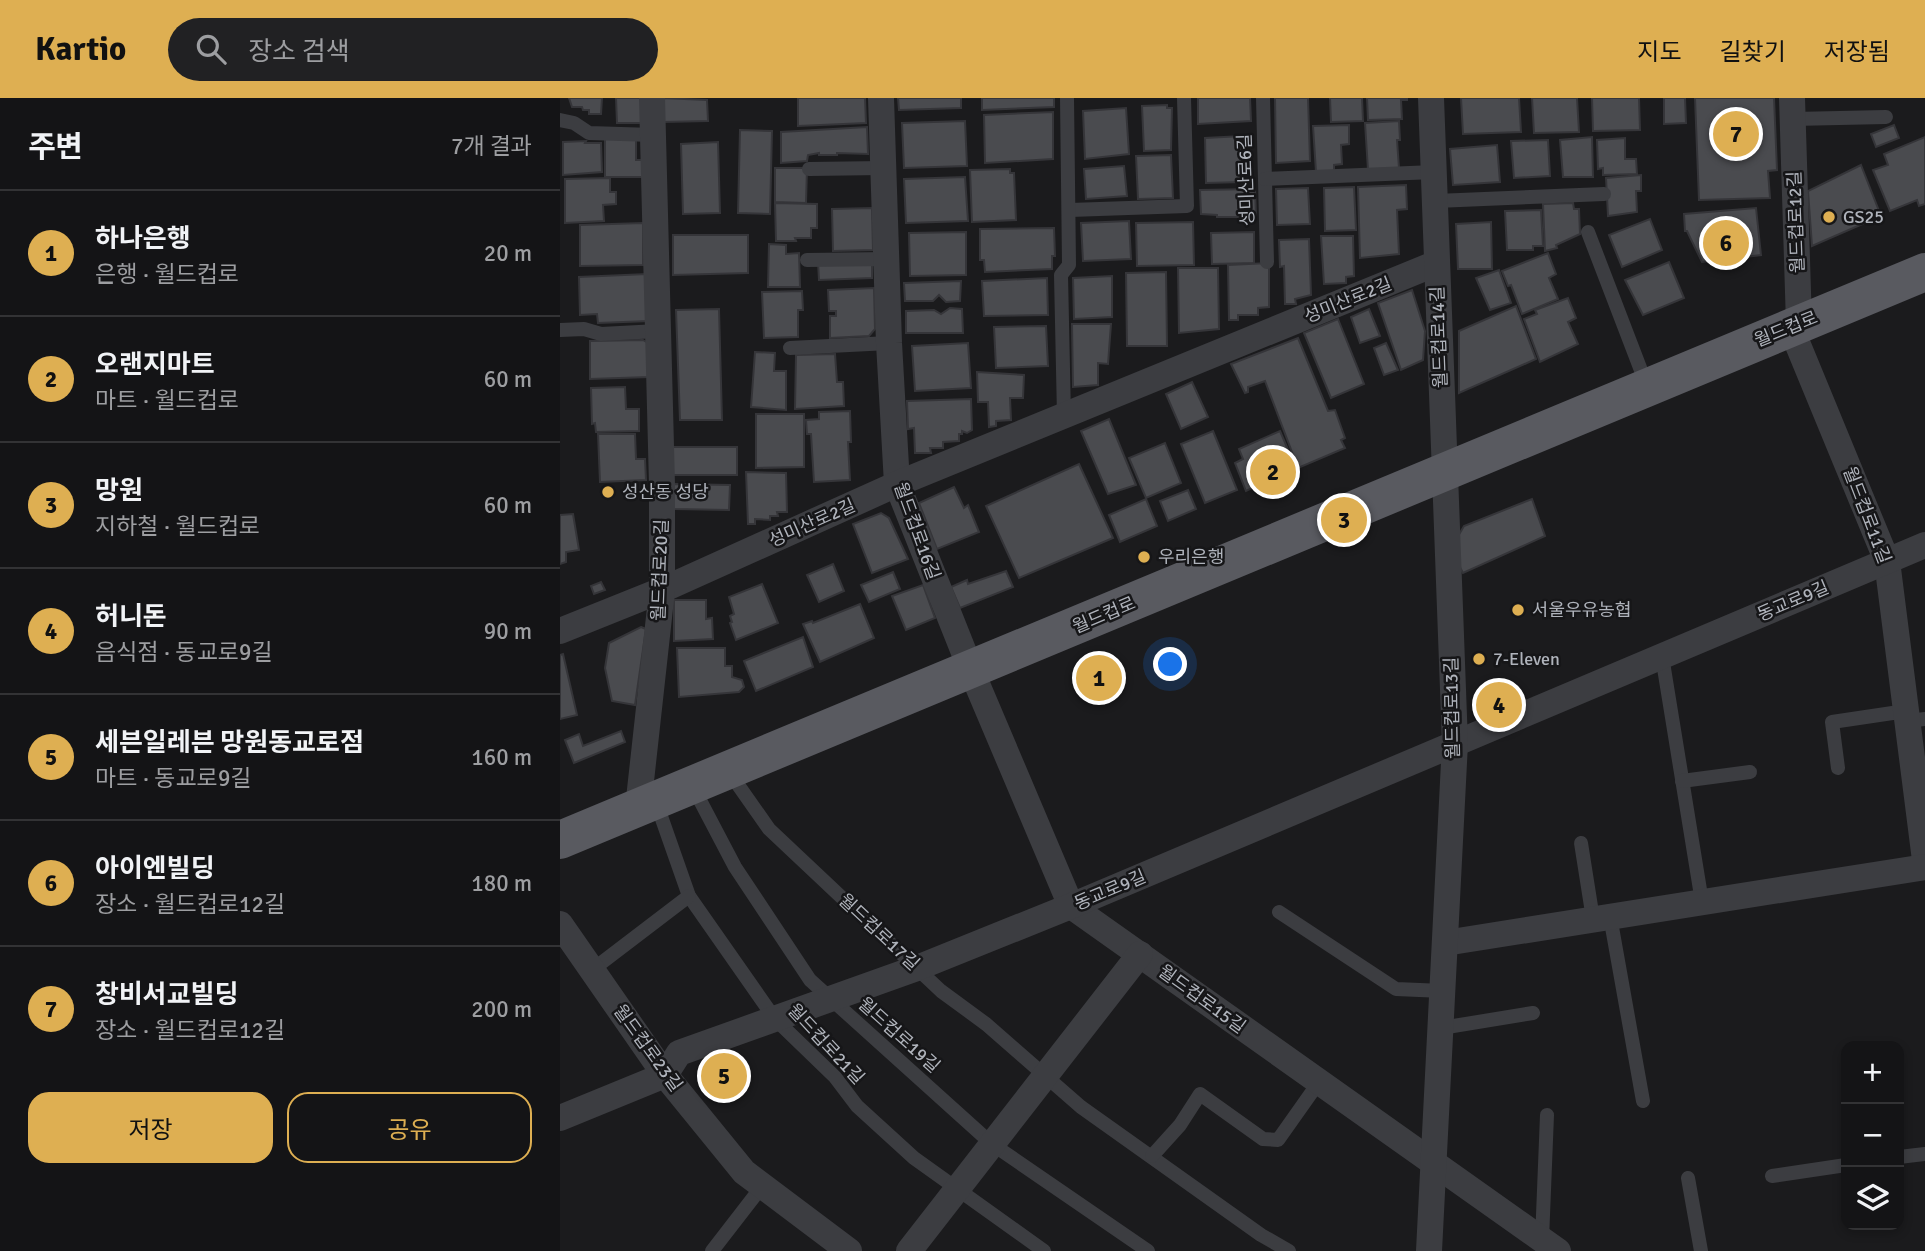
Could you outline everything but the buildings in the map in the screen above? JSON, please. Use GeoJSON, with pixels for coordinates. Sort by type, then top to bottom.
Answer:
{"type":"FeatureCollection","features":[{"type":"Feature","properties":{"kind":"main road","name":"월드컵로"},"geometry":{"type":"LineString","coordinates":[[560,840],[1925,272]]}},
{"type":"Feature","properties":{"kind":"street","name":"월드컵로20길"},"geometry":{"type":"LineString","coordinates":[[647,805],[662,590],[659,331],[652,98]]}},
{"type":"Feature","properties":{"kind":"street","name":"월드컵로16길"},"geometry":{"type":"LineString","coordinates":[[881,98],[889,343],[897,484],[971,670]]}},
{"type":"Feature","properties":{"kind":"street","name":"월드컵로14길"},"geometry":{"type":"LineString","coordinates":[[1431,98],[1443,474]]}},
{"type":"Feature","properties":{"kind":"street","name":"월드컵로12길"},"geometry":{"type":"LineString","coordinates":[[1792,108],[1795,326]]}},
{"type":"Feature","properties":{"kind":"street","name":"성미산로2길"},"geometry":{"type":"LineString","coordinates":[[560,631],[662,590],[897,484],[1437,263]]}},
{"type":"Feature","properties":{"kind":"street","name":"월드컵로11길"},"geometry":{"type":"LineString","coordinates":[[1795,326],[1887,561],[1913,717],[1924,847]]}},
{"type":"Feature","properties":{"kind":"street","name":"월드컵로13길"},"geometry":{"type":"LineString","coordinates":[[1429,1251],[1455,743],[1443,474]]}},
{"type":"Feature","properties":{"kind":"street","name":"동교로9길"},"geometry":{"type":"LineString","coordinates":[[560,1118],[664,1075],[679,1053],[917,968],[1072,906],[1925,545]]}},
{"type":"Feature","properties":{"kind":"street"},"geometry":{"type":"LineString","coordinates":[[971,670],[1072,906]]}},
{"type":"Feature","properties":{"kind":"street"},"geometry":{"type":"LineString","coordinates":[[1445,943],[1925,867]]}},
{"type":"Feature","properties":{"kind":"street","name":"월드컵로15길"},"geometry":{"type":"LineString","coordinates":[[1072,906],[1550,1245]]}},
{"type":"Feature","properties":{"kind":"street","name":"월드컵로23길"},"geometry":{"type":"LineString","coordinates":[[560,924],[664,1075],[744,1171],[849,1251]]}},
{"type":"Feature","properties":{"kind":"street"},"geometry":{"type":"LineString","coordinates":[[909,1251],[1140,954]]}},
{"type":"Feature","properties":{"kind":"lane"},"geometry":{"type":"LineString","coordinates":[[1064,416],[1061,275],[1069,265],[1067,98]]}},
{"type":"Feature","properties":{"kind":"lane"},"geometry":{"type":"LineString","coordinates":[[1070,210],[1187,206],[1184,98]]}},
{"type":"Feature","properties":{"kind":"lane","name":"성미산로6길"},"geometry":{"type":"LineString","coordinates":[[1263,98],[1267,261]]}},
{"type":"Feature","properties":{"kind":"lane","name":"월드컵로12길"},"geometry":{"type":"LineString","coordinates":[[1792,108],[1885,117]]}},
{"type":"Feature","properties":{"kind":"lane"},"geometry":{"type":"LineString","coordinates":[[560,120],[574,123],[589,133],[653,135]]}},
{"type":"Feature","properties":{"kind":"lane"},"geometry":{"type":"LineString","coordinates":[[809,169],[883,168]]}},
{"type":"Feature","properties":{"kind":"lane"},"geometry":{"type":"LineString","coordinates":[[1265,179],[1434,172]]}},
{"type":"Feature","properties":{"kind":"lane"},"geometry":{"type":"LineString","coordinates":[[1436,201],[1604,194]]}},
{"type":"Feature","properties":{"kind":"lane"},"geometry":{"type":"LineString","coordinates":[[1588,232],[1647,386]]}},
{"type":"Feature","properties":{"kind":"lane"},"geometry":{"type":"LineString","coordinates":[[807,260],[887,259]]}},
{"type":"Feature","properties":{"kind":"lane"},"geometry":{"type":"LineString","coordinates":[[560,330],[584,329],[601,334],[659,331]]}},
{"type":"Feature","properties":{"kind":"lane"},"geometry":{"type":"LineString","coordinates":[[790,348],[889,343]]}},
{"type":"Feature","properties":{"kind":"lane"},"geometry":{"type":"LineString","coordinates":[[1662,656],[1702,902]]}},
{"type":"Feature","properties":{"kind":"lane"},"geometry":{"type":"LineString","coordinates":[[1838,768],[1832,722],[1913,717]]}},
{"type":"Feature","properties":{"kind":"lane","name":"월드컵로17길"},"geometry":{"type":"LineString","coordinates":[[728,771],[769,829],[941,991],[986,1024],[1081,1107],[1289,1251]]}},
{"type":"Feature","properties":{"kind":"lane"},"geometry":{"type":"LineString","coordinates":[[1682,780],[1750,772]]}},
{"type":"Feature","properties":{"kind":"lane","name":"월드컵로19길"},"geometry":{"type":"LineString","coordinates":[[692,786],[735,867],[810,980],[992,1144],[1148,1251]]}},
{"type":"Feature","properties":{"kind":"lane","name":"월드컵로21길"},"geometry":{"type":"LineString","coordinates":[[647,805],[689,896],[775,1019],[835,1077],[857,1106],[914,1158],[1044,1251]]}},
{"type":"Feature","properties":{"kind":"lane"},"geometry":{"type":"LineString","coordinates":[[1581,843],[1602,918],[1643,1101]]}},
{"type":"Feature","properties":{"kind":"lane"},"geometry":{"type":"LineString","coordinates":[[592,970],[689,896]]}},
{"type":"Feature","properties":{"kind":"lane"},"geometry":{"type":"LineString","coordinates":[[1279,912],[1396,989],[1443,991]]}},
{"type":"Feature","properties":{"kind":"lane"},"geometry":{"type":"LineString","coordinates":[[1441,1028],[1533,1013]]}},
{"type":"Feature","properties":{"kind":"lane"},"geometry":{"type":"LineString","coordinates":[[1152,1156],[1180,1125],[1200,1094],[1263,1139],[1278,1140],[1319,1082]]}},
{"type":"Feature","properties":{"kind":"lane","name":"월드컵로15길"},"geometry":{"type":"LineString","coordinates":[[1547,1115],[1550,1245]]}},
{"type":"Feature","properties":{"kind":"lane"},"geometry":{"type":"LineString","coordinates":[[1904,1156],[1925,1154]]}},
{"type":"Feature","properties":{"kind":"lane"},"geometry":{"type":"LineString","coordinates":[[1772,1176],[1841,1166]]}},
{"type":"Feature","properties":{"kind":"lane"},"geometry":{"type":"LineString","coordinates":[[1688,1178],[1701,1251]]}},
{"type":"Feature","properties":{"kind":"lane"},"geometry":{"type":"LineString","coordinates":[[712,1251],[763,1185]]}},
{"type":"Feature","properties":{"kind":"place","name":"창비서교빌딩"},"geometry":{"type":"Point","coordinates":[1736,134]}},
{"type":"Feature","properties":{"kind":"place","name":"GS25"},"geometry":{"type":"Point","coordinates":[1829,217]}},
{"type":"Feature","properties":{"kind":"place","name":"아이엔빌딩"},"geometry":{"type":"Point","coordinates":[1726,243]}},
{"type":"Feature","properties":{"kind":"place","name":"오랜지마트"},"geometry":{"type":"Point","coordinates":[1273,472]}},
{"type":"Feature","properties":{"kind":"place","name":"성산동 성당"},"geometry":{"type":"Point","coordinates":[608,492]}},
{"type":"Feature","properties":{"kind":"place","name":"망원"},"geometry":{"type":"Point","coordinates":[1344,520]}},
{"type":"Feature","properties":{"kind":"place","name":"우리은행"},"geometry":{"type":"Point","coordinates":[1144,557]}},
{"type":"Feature","properties":{"kind":"place","name":"서울우유농협"},"geometry":{"type":"Point","coordinates":[1518,610]}},
{"type":"Feature","properties":{"kind":"place","name":"7-Eleven"},"geometry":{"type":"Point","coordinates":[1479,659]}},
{"type":"Feature","properties":{"kind":"place","name":"하나은행"},"geometry":{"type":"Point","coordinates":[1099,678]}},
{"type":"Feature","properties":{"kind":"place","name":"허니돈"},"geometry":{"type":"Point","coordinates":[1499,705]}},
{"type":"Feature","properties":{"kind":"place","name":"세븐일레븐 망원동교로점"},"geometry":{"type":"Point","coordinates":[724,1076]}}]}
